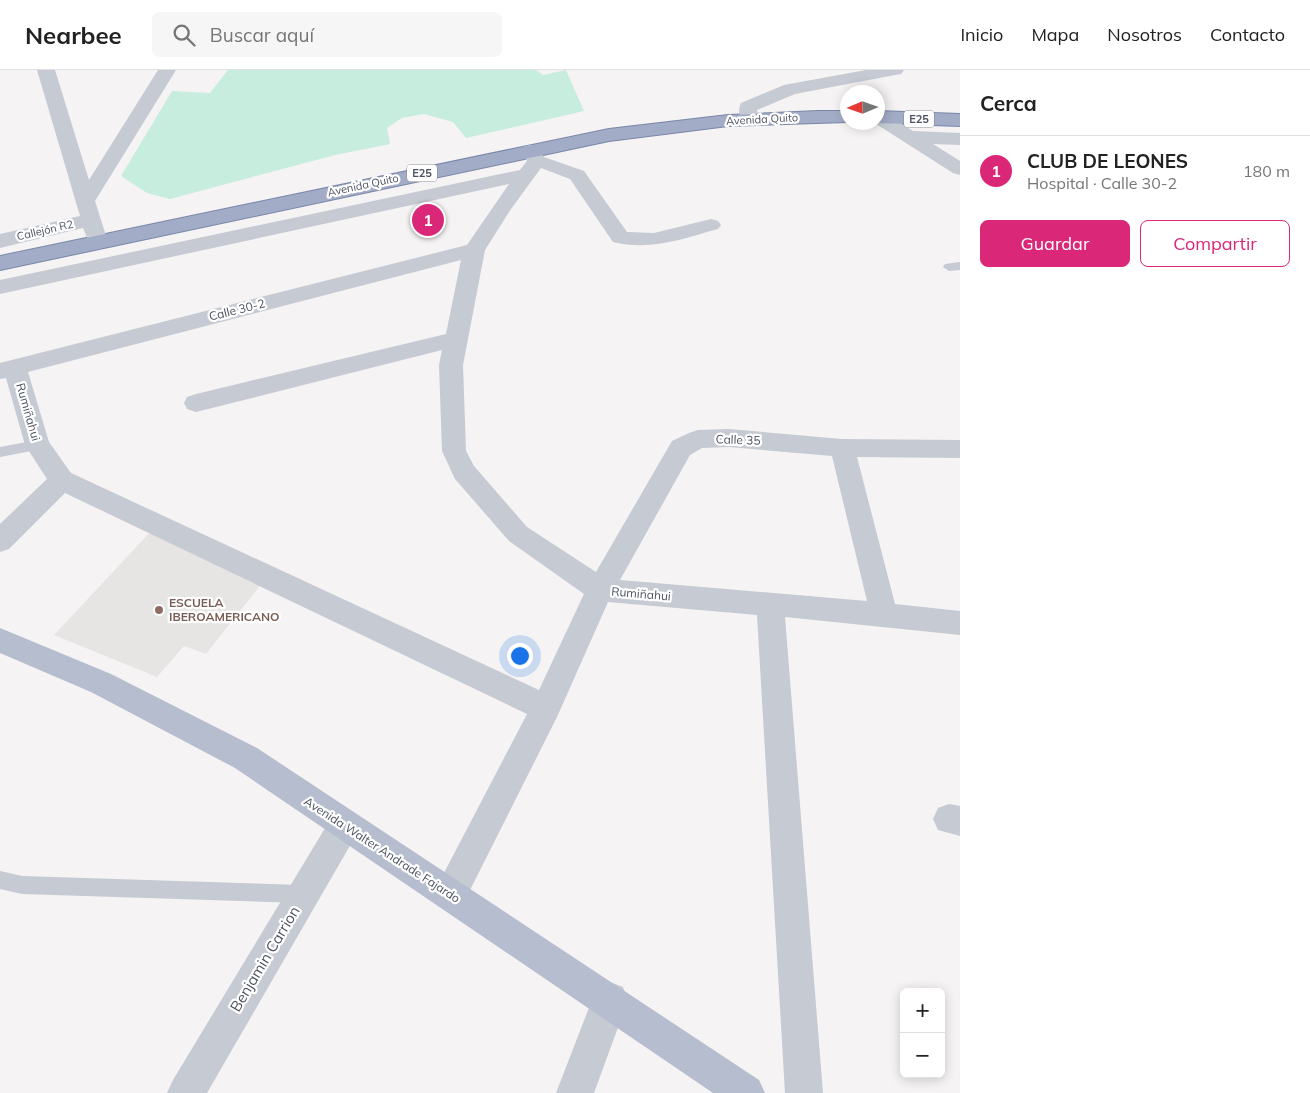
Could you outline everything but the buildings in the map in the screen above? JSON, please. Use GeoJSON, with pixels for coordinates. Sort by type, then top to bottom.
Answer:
{"type":"FeatureCollection","features":[{"type":"Feature","properties":{"kind":"highway","name":"Avenida Quito"},"geometry":{"type":"LineString","coordinates":[[0,262],[98,242],[531,162],[674,125],[750,118],[840,117]]}},
{"type":"Feature","properties":{"kind":"highway","name":"E25"},"geometry":{"type":"LineString","coordinates":[[885,118],[960,120]]}},
{"type":"Feature","properties":{"kind":"main road","name":"Avenida Walter Andrade Fajardo"},"geometry":{"type":"LineString","coordinates":[[0,640],[101,683],[246,758],[344,826],[610,1000],[746,1093]]}},
{"type":"Feature","properties":{"kind":"street"},"geometry":{"type":"LineString","coordinates":[[46,70],[98,242]]}},
{"type":"Feature","properties":{"kind":"street"},"geometry":{"type":"LineString","coordinates":[[88,210],[166,70]]}},
{"type":"Feature","properties":{"kind":"street"},"geometry":{"type":"LineString","coordinates":[[783,70],[790,90]]}},
{"type":"Feature","properties":{"kind":"street"},"geometry":{"type":"LineString","coordinates":[[750,118],[748,107],[790,90],[895,70]]}},
{"type":"Feature","properties":{"kind":"street"},"geometry":{"type":"LineString","coordinates":[[885,122],[960,169]]}},
{"type":"Feature","properties":{"kind":"street"},"geometry":{"type":"LineString","coordinates":[[910,137],[960,139]]}},
{"type":"Feature","properties":{"kind":"street"},"geometry":{"type":"LineString","coordinates":[[531,162],[474,250],[451,364],[454,451],[464,472],[518,534],[600,590]]}},
{"type":"Feature","properties":{"kind":"street"},"geometry":{"type":"LineString","coordinates":[[0,287],[531,162],[565,169],[577,175],[620,237],[625,239],[647,241],[711,225]]}},
{"type":"Feature","properties":{"kind":"street","name":"Callejón R2"},"geometry":{"type":"LineString","coordinates":[[0,241],[88,210]]}},
{"type":"Feature","properties":{"kind":"street","name":"Calle 30-2"},"geometry":{"type":"LineString","coordinates":[[8,369],[474,250]]}},
{"type":"Feature","properties":{"kind":"street"},"geometry":{"type":"LineString","coordinates":[[196,403],[456,339]]}},
{"type":"Feature","properties":{"kind":"street","name":"Rumiñahui"},"geometry":{"type":"LineString","coordinates":[[8,369],[37,445],[62,480]]}},
{"type":"Feature","properties":{"kind":"street","name":"Calle 35"},"geometry":{"type":"LineString","coordinates":[[600,590],[681,448],[698,439],[729,438],[842,448],[960,449]]}},
{"type":"Feature","properties":{"kind":"street"},"geometry":{"type":"LineString","coordinates":[[842,448],[884,614]]}},
{"type":"Feature","properties":{"kind":"street"},"geometry":{"type":"LineString","coordinates":[[0,541],[62,480],[546,708]]}},
{"type":"Feature","properties":{"kind":"street","name":"Rumiñahui"},"geometry":{"type":"LineString","coordinates":[[450,894],[546,708],[600,590],[884,614],[960,623]]}},
{"type":"Feature","properties":{"kind":"street"},"geometry":{"type":"LineString","coordinates":[[770,605],[804,1093]]}},
{"type":"Feature","properties":{"kind":"street","name":"Benjamin Carrion"},"geometry":{"type":"LineString","coordinates":[[186,1093],[344,826]]}},
{"type":"Feature","properties":{"kind":"street"},"geometry":{"type":"LineString","coordinates":[[575,1093],[610,1000]]}},
{"type":"Feature","properties":{"kind":"lane"},"geometry":{"type":"LineString","coordinates":[[0,452],[37,445]]}},
{"type":"Feature","properties":{"kind":"lane"},"geometry":{"type":"LineString","coordinates":[[0,880],[22,885],[304,894]]}},
{"type":"Feature","properties":{"kind":"shaded area","name":"ESCUELA IBEROAMERICANO"},"geometry":{"type":"Polygon","coordinates":[[[154,528],[263,582],[206,654],[184,646],[157,677],[54,635],[154,528]]]}},
{"type":"Feature","properties":{"kind":"green space"},"geometry":{"type":"Polygon","coordinates":[[[228,70],[536,70],[543,75],[566,70],[584,111],[466,138],[453,122],[424,114],[402,118],[387,128],[390,144],[335,155],[170,199],[147,193],[121,176],[172,91],[210,93],[228,70]]]}},
{"type":"Feature","properties":{"kind":"place","name":"CLUB DE LEONES"},"geometry":{"type":"Point","coordinates":[428,220]}},
{"type":"Feature","properties":{"kind":"place","name":"ESCUELA IBEROAMERICANO"},"geometry":{"type":"Point","coordinates":[159,610]}}]}
